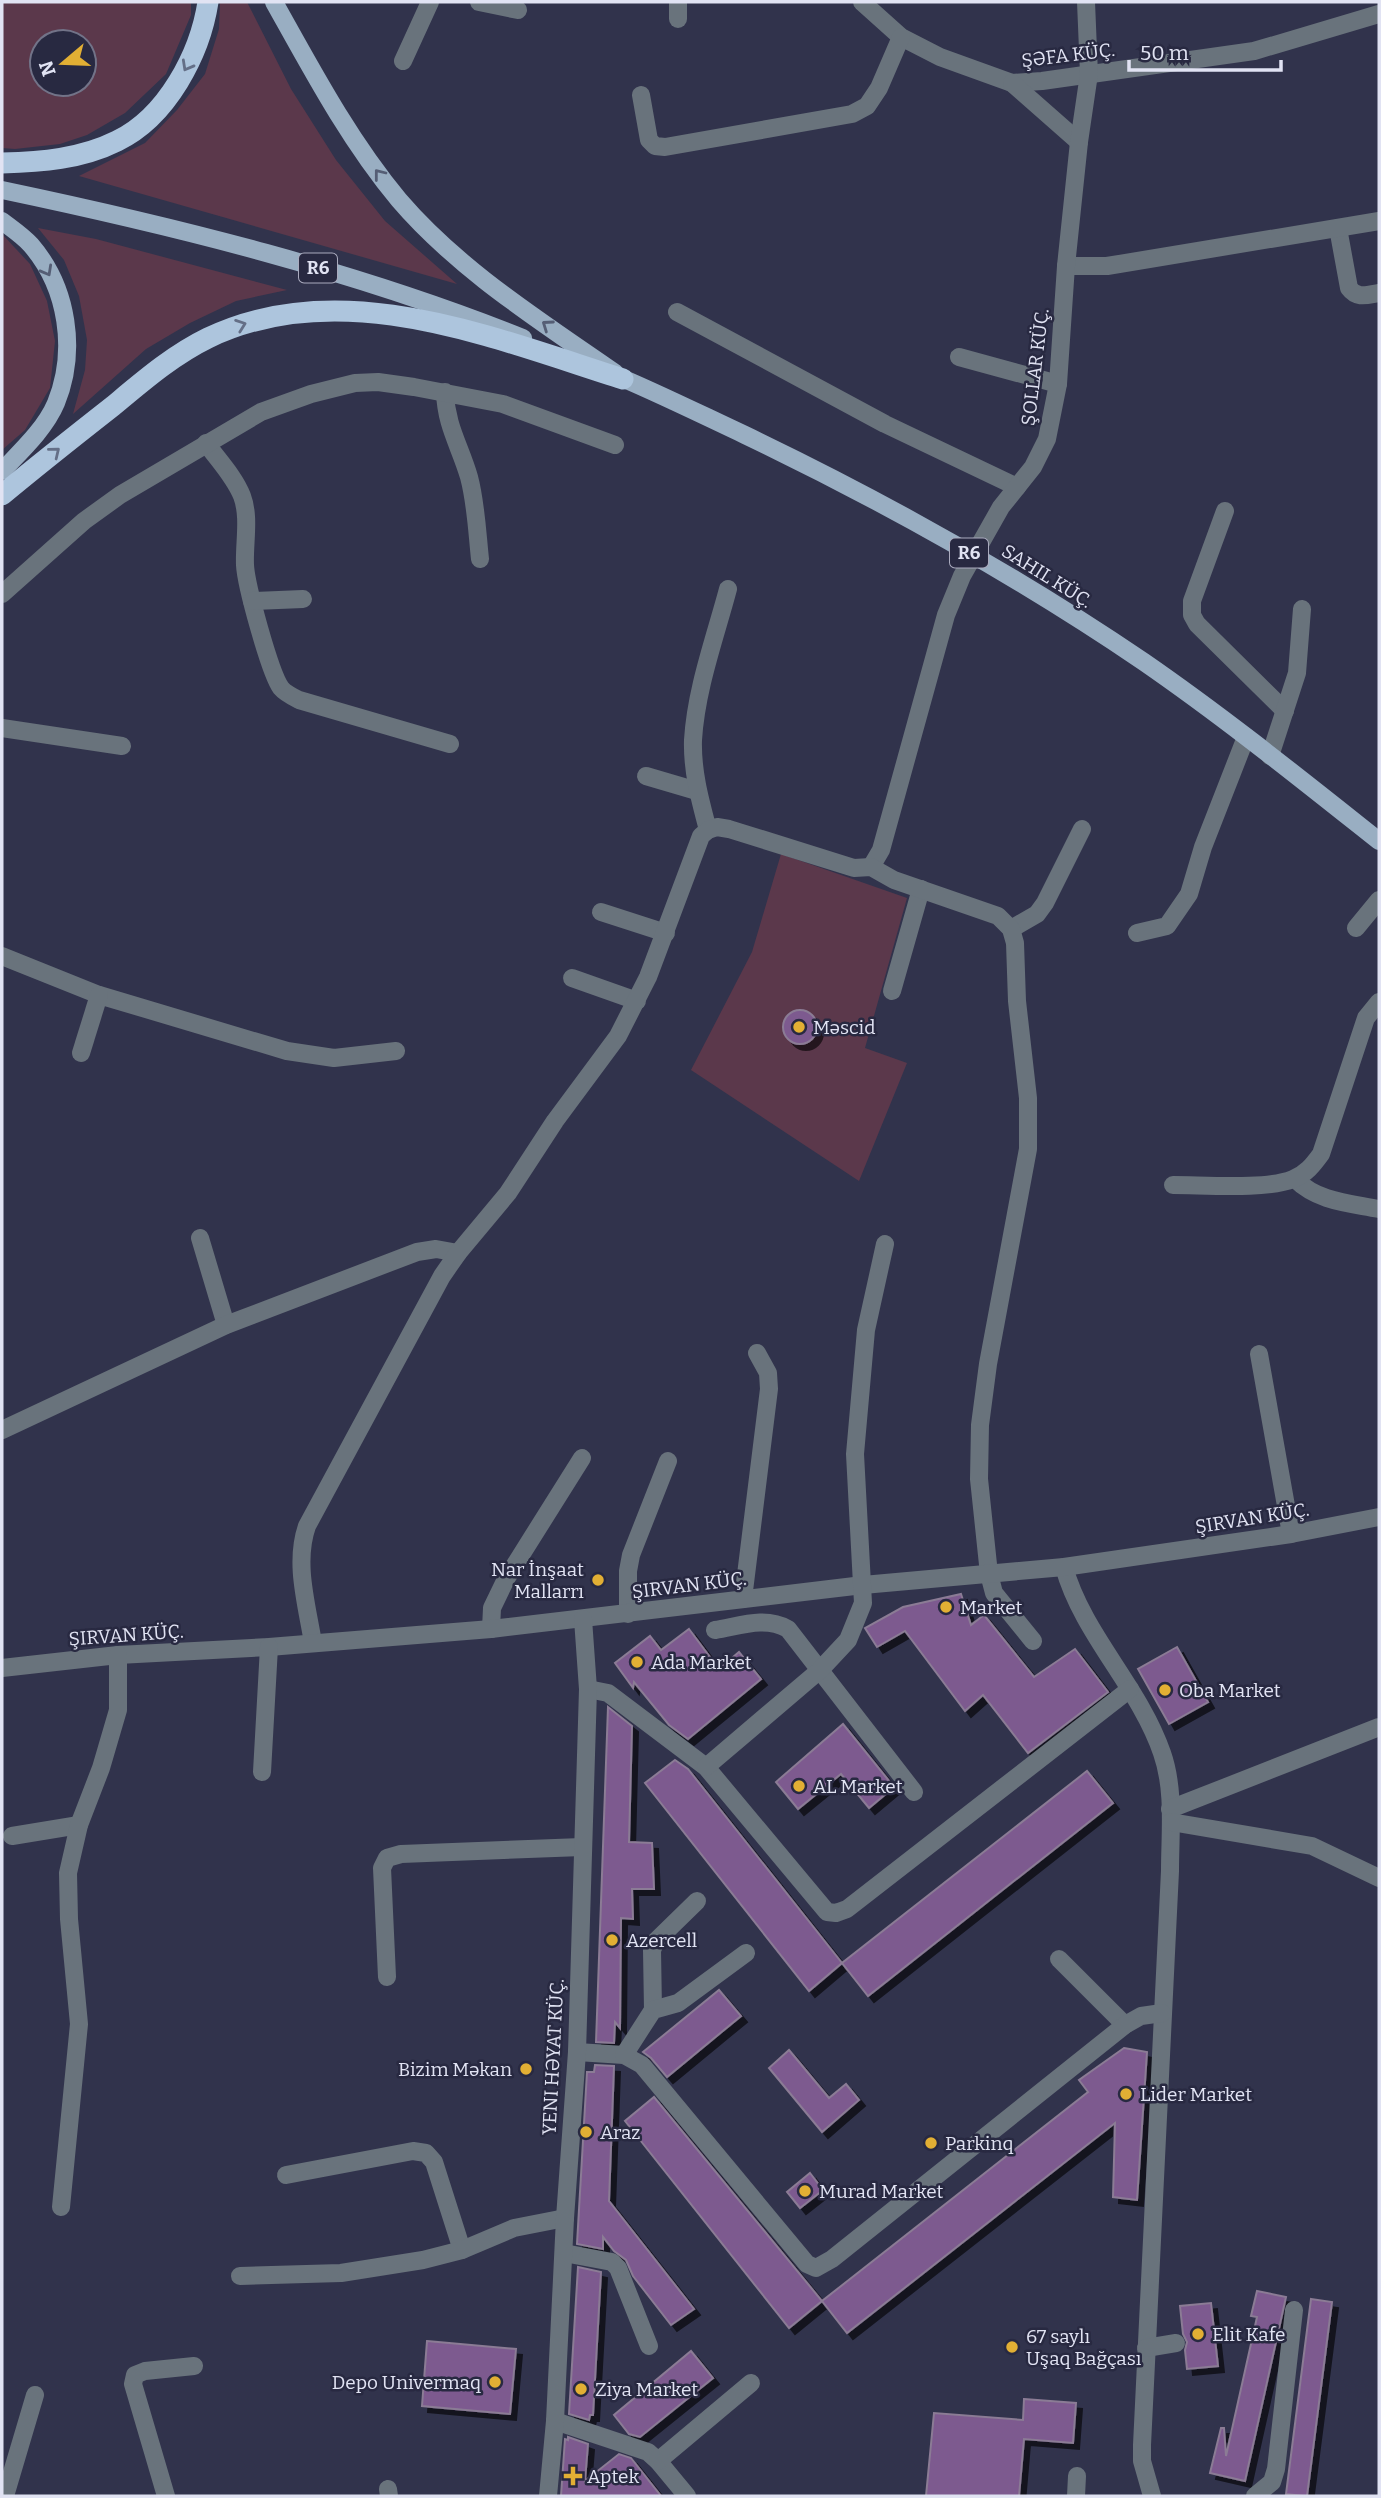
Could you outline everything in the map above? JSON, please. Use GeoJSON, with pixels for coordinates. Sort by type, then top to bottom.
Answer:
{"type":"FeatureCollection","features":[{"type":"Feature","properties":{"kind":"highway"},"geometry":{"type":"LineString","coordinates":[[2,163],[42,162],[80,155],[119,141],[145,121],[170,96],[192,58],[208,2]]}},
{"type":"Feature","properties":{"kind":"highway"},"geometry":{"type":"LineString","coordinates":[[2,495],[170,360],[208,338],[249,322],[291,312],[335,310],[421,320],[494,338],[623,379]]}},
{"type":"Feature","properties":{"kind":"main road"},"geometry":{"type":"LineString","coordinates":[[274,2],[354,141],[400,200],[439,241],[487,283],[623,379]]}},
{"type":"Feature","properties":{"kind":"main road","name":"R6"},"geometry":{"type":"LineString","coordinates":[[2,190],[102,211],[310,265],[487,324],[623,379]]}},
{"type":"Feature","properties":{"kind":"main road"},"geometry":{"type":"LineString","coordinates":[[2,221],[31,244],[49,273],[64,310],[68,340],[67,368],[55,405],[34,437],[2,471]]}},
{"type":"Feature","properties":{"kind":"main road","name":"SAHIL KÜÇ."},"geometry":{"type":"LineString","coordinates":[[623,379],[854,489],[1082,621],[1154,669],[1246,737],[1379,841]]}},
{"type":"Feature","properties":{"kind":"street"},"geometry":{"type":"LineString","coordinates":[[403,61],[430,2]]}},
{"type":"Feature","properties":{"kind":"street"},"geometry":{"type":"LineString","coordinates":[[480,2],[518,10]]}},
{"type":"Feature","properties":{"kind":"street","name":"ŞƏFA KÜÇ."},"geometry":{"type":"LineString","coordinates":[[862,2],[901,37],[940,57],[1012,83],[1254,51],[1379,14]]}},
{"type":"Feature","properties":{"kind":"street","name":"ŞOLLAR KÜÇ."},"geometry":{"type":"LineString","coordinates":[[871,867],[881,850],[946,615],[962,576],[1001,507],[1033,467],[1047,439],[1058,384],[1066,267],[1089,74],[1086,2]]}},
{"type":"Feature","properties":{"kind":"street"},"geometry":{"type":"LineString","coordinates":[[641,95],[649,140],[655,146],[852,114],[867,106],[879,88],[901,37]]}},
{"type":"Feature","properties":{"kind":"street"},"geometry":{"type":"LineString","coordinates":[[1012,83],[1079,142]]}},
{"type":"Feature","properties":{"kind":"street"},"geometry":{"type":"LineString","coordinates":[[1066,267],[1107,266],[1379,221]]}},
{"type":"Feature","properties":{"kind":"street"},"geometry":{"type":"LineString","coordinates":[[1338,228],[1349,288],[1353,293],[1362,296],[1379,293]]}},
{"type":"Feature","properties":{"kind":"street"},"geometry":{"type":"LineString","coordinates":[[677,312],[884,424],[1017,487]]}},
{"type":"Feature","properties":{"kind":"street"},"geometry":{"type":"LineString","coordinates":[[959,357],[1058,384]]}},
{"type":"Feature","properties":{"kind":"street"},"geometry":{"type":"LineString","coordinates":[[2,594],[111,501],[206,443],[261,412],[289,401],[355,383],[378,382],[503,404],[615,445]]}},
{"type":"Feature","properties":{"kind":"street"},"geometry":{"type":"LineString","coordinates":[[445,392],[446,410],[453,436],[471,487],[480,559]]}},
{"type":"Feature","properties":{"kind":"street"},"geometry":{"type":"LineString","coordinates":[[206,443],[233,479],[243,498],[246,529],[245,568],[275,677],[282,690],[299,700],[450,744]]}},
{"type":"Feature","properties":{"kind":"street"},"geometry":{"type":"LineString","coordinates":[[1225,511],[1192,601],[1192,615],[1197,624],[1285,711]]}},
{"type":"Feature","properties":{"kind":"street"},"geometry":{"type":"LineString","coordinates":[[708,830],[697,791],[693,742],[696,710],[728,589]]}},
{"type":"Feature","properties":{"kind":"street"},"geometry":{"type":"LineString","coordinates":[[252,601],[303,599]]}},
{"type":"Feature","properties":{"kind":"street"},"geometry":{"type":"LineString","coordinates":[[1270,756],[1297,673],[1302,609]]}},
{"type":"Feature","properties":{"kind":"street"},"geometry":{"type":"LineString","coordinates":[[2,728],[122,746]]}},
{"type":"Feature","properties":{"kind":"street"},"geometry":{"type":"LineString","coordinates":[[1138,933],[1167,926],[1189,894],[1203,847],[1246,737]]}},
{"type":"Feature","properties":{"kind":"street"},"geometry":{"type":"LineString","coordinates":[[646,776],[697,791]]}},
{"type":"Feature","properties":{"kind":"street"},"geometry":{"type":"LineString","coordinates":[[313,1643],[301,1565],[301,1544],[307,1526],[442,1276],[508,1193],[555,1121],[618,1036],[637,1001],[666,933],[701,836],[718,827],[729,828],[854,868],[871,867],[894,880],[990,912],[1011,929],[1015,943],[1017,1001],[1028,1098],[1028,1149],[988,1364],[980,1425],[979,1479],[993,1593],[1033,1641]]}},
{"type":"Feature","properties":{"kind":"street"},"geometry":{"type":"LineString","coordinates":[[1011,929],[1037,914],[1045,903],[1082,829]]}},
{"type":"Feature","properties":{"kind":"street"},"geometry":{"type":"LineString","coordinates":[[892,991],[921,889]]}},
{"type":"Feature","properties":{"kind":"street"},"geometry":{"type":"LineString","coordinates":[[1356,928],[1379,900]]}},
{"type":"Feature","properties":{"kind":"street"},"geometry":{"type":"LineString","coordinates":[[601,912],[666,933]]}},
{"type":"Feature","properties":{"kind":"street"},"geometry":{"type":"LineString","coordinates":[[2,956],[99,995],[287,1051],[334,1058],[396,1051]]}},
{"type":"Feature","properties":{"kind":"street"},"geometry":{"type":"LineString","coordinates":[[572,978],[637,1001]]}},
{"type":"Feature","properties":{"kind":"street"},"geometry":{"type":"LineString","coordinates":[[81,1053],[99,995]]}},
{"type":"Feature","properties":{"kind":"street"},"geometry":{"type":"LineString","coordinates":[[1173,1185],[1276,1184],[1295,1179],[1310,1170],[1321,1154],[1367,1018],[1379,1002]]}},
{"type":"Feature","properties":{"kind":"street"},"geometry":{"type":"LineString","coordinates":[[1295,1179],[1319,1197],[1379,1209]]}},
{"type":"Feature","properties":{"kind":"street"},"geometry":{"type":"LineString","coordinates":[[200,1238],[226,1325]]}},
{"type":"Feature","properties":{"kind":"street"},"geometry":{"type":"LineString","coordinates":[[706,1767],[820,1670],[848,1640],[863,1604],[855,1454],[866,1330],[885,1244]]}},
{"type":"Feature","properties":{"kind":"street"},"geometry":{"type":"LineString","coordinates":[[2,1430],[226,1325],[417,1251],[436,1249],[458,1253]]}},
{"type":"Feature","properties":{"kind":"street"},"geometry":{"type":"LineString","coordinates":[[743,1599],[769,1389],[768,1373],[757,1353]]}},
{"type":"Feature","properties":{"kind":"street"},"geometry":{"type":"LineString","coordinates":[[1259,1354],[1291,1534]]}},
{"type":"Feature","properties":{"kind":"street"},"geometry":{"type":"LineString","coordinates":[[491,1629],[492,1608],[506,1579],[582,1458]]}},
{"type":"Feature","properties":{"kind":"street"},"geometry":{"type":"LineString","coordinates":[[628,1614],[628,1571],[631,1555],[668,1461]]}},
{"type":"Feature","properties":{"kind":"street","name":"ŞIRVAN KÜÇ."},"geometry":{"type":"LineString","coordinates":[[2,1668],[118,1655],[269,1647],[491,1629],[863,1585],[1064,1567],[1291,1534],[1379,1517]]}},
{"type":"Feature","properties":{"kind":"street"},"geometry":{"type":"LineString","coordinates":[[1064,1567],[1079,1606],[1151,1726],[1163,1755],[1170,1786],[1142,2461],[1152,2496]]}},
{"type":"Feature","properties":{"kind":"street","name":"YENI HƏYAT KÜÇ."},"geometry":{"type":"LineString","coordinates":[[548,2496],[577,2052],[588,1689],[583,1619]]}},
{"type":"Feature","properties":{"kind":"street"},"geometry":{"type":"LineString","coordinates":[[715,1630],[763,1621],[777,1623],[789,1629],[914,1793]]}},
{"type":"Feature","properties":{"kind":"street"},"geometry":{"type":"LineString","coordinates":[[262,1772],[269,1647]]}},
{"type":"Feature","properties":{"kind":"street"},"geometry":{"type":"LineString","coordinates":[[61,2207],[79,2024],[69,1919],[68,1873],[79,1825],[101,1768],[118,1710],[118,1655]]}},
{"type":"Feature","properties":{"kind":"street"},"geometry":{"type":"LineString","coordinates":[[588,1689],[608,1693],[706,1767],[827,1912],[836,1913],[847,1909],[1130,1689]]}},
{"type":"Feature","properties":{"kind":"street"},"geometry":{"type":"LineString","coordinates":[[1170,1816],[1379,1727]]}},
{"type":"Feature","properties":{"kind":"street"},"geometry":{"type":"LineString","coordinates":[[1170,1816],[1312,1846],[1379,1878]]}},
{"type":"Feature","properties":{"kind":"street"},"geometry":{"type":"LineString","coordinates":[[12,1836],[79,1825]]}},
{"type":"Feature","properties":{"kind":"street"},"geometry":{"type":"LineString","coordinates":[[387,1977],[382,1868],[387,1858],[401,1854],[582,1847]]}},
{"type":"Feature","properties":{"kind":"street"},"geometry":{"type":"LineString","coordinates":[[624,2055],[653,2010],[652,1950],[656,1941],[696,1901]]}},
{"type":"Feature","properties":{"kind":"street"},"geometry":{"type":"LineString","coordinates":[[653,2010],[678,2003],[746,1953]]}},
{"type":"Feature","properties":{"kind":"street"},"geometry":{"type":"LineString","coordinates":[[1059,1959],[1125,2025]]}},
{"type":"Feature","properties":{"kind":"street"},"geometry":{"type":"LineString","coordinates":[[577,2052],[624,2055],[642,2065],[807,2264],[816,2268],[832,2259],[1125,2025],[1141,2016],[1162,2013]]}},
{"type":"Feature","properties":{"kind":"street"},"geometry":{"type":"LineString","coordinates":[[286,2175],[413,2151],[426,2153],[434,2162],[462,2250]]}},
{"type":"Feature","properties":{"kind":"street"},"geometry":{"type":"LineString","coordinates":[[240,2276],[341,2273],[423,2260],[462,2250],[514,2228],[565,2218]]}},
{"type":"Feature","properties":{"kind":"street"},"geometry":{"type":"LineString","coordinates":[[564,2253],[612,2262],[618,2268],[649,2346]]}},
{"type":"Feature","properties":{"kind":"street"},"geometry":{"type":"LineString","coordinates":[[1255,2496],[1272,2482],[1276,2469],[1294,2311]]}},
{"type":"Feature","properties":{"kind":"street"},"geometry":{"type":"LineString","coordinates":[[1146,2348],[1176,2343]]}},
{"type":"Feature","properties":{"kind":"street"},"geometry":{"type":"LineString","coordinates":[[166,2496],[133,2384],[135,2375],[145,2371],[194,2366]]}},
{"type":"Feature","properties":{"kind":"street"},"geometry":{"type":"LineString","coordinates":[[658,2461],[751,2383]]}},
{"type":"Feature","properties":{"kind":"street"},"geometry":{"type":"LineString","coordinates":[[5,2496],[35,2395]]}},
{"type":"Feature","properties":{"kind":"street"},"geometry":{"type":"LineString","coordinates":[[555,2421],[648,2452],[687,2496]]}},
{"type":"Feature","properties":{"kind":"street"},"geometry":{"type":"LineString","coordinates":[[1076,2496],[1077,2476]]}},
{"type":"Feature","properties":{"kind":"shaded area"},"geometry":{"type":"Polygon","coordinates":[[[2,2],[191,2],[191,15],[166,74],[125,113],[87,135],[60,144],[2,148],[2,2]]]}},
{"type":"Feature","properties":{"kind":"shaded area"},"geometry":{"type":"Polygon","coordinates":[[[220,2],[247,2],[291,89],[336,160],[385,221],[457,284],[79,176],[145,143],[177,110],[205,74],[219,29],[220,2]]]}},
{"type":"Feature","properties":{"kind":"shaded area"},"geometry":{"type":"Polygon","coordinates":[[[38,228],[96,239],[287,290],[236,301],[190,323],[146,349],[73,414],[85,370],[87,340],[79,296],[64,260],[38,228]]]}},
{"type":"Feature","properties":{"kind":"shaded area"},"geometry":{"type":"Polygon","coordinates":[[[2,234],[30,264],[47,301],[55,341],[50,388],[25,430],[2,450],[2,234]]]}},
{"type":"Feature","properties":{"kind":"shaded area"},"geometry":{"type":"Polygon","coordinates":[[[781,854],[907,898],[865,1048],[907,1063],[859,1181],[691,1070],[752,952],[781,854]]]}},
{"type":"Feature","properties":{"kind":"building"},"geometry":{"type":"Polygon","coordinates":[[[800,1010],[812,1015],[817,1027],[812,1039],[800,1044],[788,1039],[783,1027],[788,1015],[800,1010]]]}},
{"type":"Feature","properties":{"kind":"building"},"geometry":{"type":"Polygon","coordinates":[[[961,1594],[971,1625],[984,1615],[1034,1677],[1075,1649],[1108,1692],[1028,1753],[983,1695],[965,1711],[905,1631],[877,1647],[865,1628],[903,1607],[961,1594]]]}},
{"type":"Feature","properties":{"kind":"building"},"geometry":{"type":"Polygon","coordinates":[[[689,1629],[719,1669],[739,1652],[761,1679],[688,1739],[669,1725],[634,1682],[633,1688],[615,1663],[650,1636],[661,1650],[689,1629]]]}},
{"type":"Feature","properties":{"kind":"building"},"geometry":{"type":"Polygon","coordinates":[[[1177,1647],[1208,1702],[1169,1724],[1138,1669],[1177,1647]]]}},
{"type":"Feature","properties":{"kind":"building"},"geometry":{"type":"Polygon","coordinates":[[[608,1707],[632,1726],[629,1842],[652,1843],[654,1889],[632,1889],[633,1919],[621,1918],[620,2028],[615,2022],[614,2043],[596,2042],[608,1707]]]}},
{"type":"Feature","properties":{"kind":"building"},"geometry":{"type":"Polygon","coordinates":[[[843,1724],[894,1787],[869,1808],[841,1774],[798,1809],[776,1782],[843,1724]]]}},
{"type":"Feature","properties":{"kind":"building"},"geometry":{"type":"Polygon","coordinates":[[[675,1760],[688,1769],[842,1963],[809,1991],[645,1783],[675,1760]]]}},
{"type":"Feature","properties":{"kind":"building"},"geometry":{"type":"Polygon","coordinates":[[[1087,1771],[1113,1803],[868,1996],[842,1963],[1087,1771]]]}},
{"type":"Feature","properties":{"kind":"building"},"geometry":{"type":"Polygon","coordinates":[[[719,1990],[741,2016],[667,2077],[643,2052],[719,1990]]]}},
{"type":"Feature","properties":{"kind":"building"},"geometry":{"type":"Polygon","coordinates":[[[1124,2048],[1147,2052],[1137,2200],[1113,2197],[1115,2123],[847,2333],[822,2301],[1088,2092],[1079,2080],[1124,2048]]]}},
{"type":"Feature","properties":{"kind":"building"},"geometry":{"type":"Polygon","coordinates":[[[789,2050],[829,2098],[846,2084],[859,2100],[822,2132],[769,2068],[789,2050]]]}},
{"type":"Feature","properties":{"kind":"building"},"geometry":{"type":"Polygon","coordinates":[[[595,2065],[614,2066],[609,2201],[694,2309],[671,2325],[633,2276],[626,2260],[614,2251],[603,2237],[603,2249],[577,2244],[587,2072],[594,2072],[595,2065]]]}},
{"type":"Feature","properties":{"kind":"building"},"geometry":{"type":"Polygon","coordinates":[[[654,2097],[822,2301],[789,2328],[625,2121],[654,2097]]]}},
{"type":"Feature","properties":{"kind":"building","name":"Murad Market"},"geometry":{"type":"Polygon","coordinates":[[[810,2173],[823,2190],[800,2208],[787,2192],[810,2173]]]}},
{"type":"Feature","properties":{"kind":"building"},"geometry":{"type":"Polygon","coordinates":[[[578,2267],[601,2272],[593,2415],[590,2415],[589,2420],[569,2414],[578,2267]]]}},
{"type":"Feature","properties":{"kind":"building"},"geometry":{"type":"Polygon","coordinates":[[[1257,2291],[1286,2297],[1245,2481],[1210,2473],[1221,2428],[1224,2428],[1226,2456],[1257,2317],[1251,2316],[1257,2291]]]}},
{"type":"Feature","properties":{"kind":"building"},"geometry":{"type":"Polygon","coordinates":[[[1311,2299],[1332,2302],[1307,2496],[1304,2496],[1286,2494],[1311,2299]]]}},
{"type":"Feature","properties":{"kind":"building"},"geometry":{"type":"Polygon","coordinates":[[[1211,2303],[1218,2366],[1187,2369],[1187,2342],[1183,2334],[1180,2306],[1211,2303]]]}},
{"type":"Feature","properties":{"kind":"building"},"geometry":{"type":"Polygon","coordinates":[[[427,2341],[516,2349],[510,2414],[422,2406],[427,2341]]]}},
{"type":"Feature","properties":{"kind":"building"},"geometry":{"type":"Polygon","coordinates":[[[691,2351],[713,2378],[640,2437],[629,2434],[614,2415],[691,2351]]]}},
{"type":"Feature","properties":{"kind":"building"},"geometry":{"type":"Polygon","coordinates":[[[1024,2399],[1076,2403],[1073,2443],[1024,2439],[1019,2496],[926,2496],[934,2413],[1023,2420],[1024,2399]]]}},
{"type":"Feature","properties":{"kind":"building"},"geometry":{"type":"Polygon","coordinates":[[[568,2437],[588,2444],[585,2481],[619,2454],[631,2458],[661,2496],[561,2496],[565,2439],[568,2440],[568,2437]]]}},
{"type":"Feature","properties":{"kind":"place","name":"Məscid"},"geometry":{"type":"Point","coordinates":[799,1027]}},
{"type":"Feature","properties":{"kind":"place","name":"Nar İnşaat Mallarrı"},"geometry":{"type":"Point","coordinates":[598,1580]}},
{"type":"Feature","properties":{"kind":"place","name":"Market"},"geometry":{"type":"Point","coordinates":[946,1607]}},
{"type":"Feature","properties":{"kind":"place","name":"Ada Market"},"geometry":{"type":"Point","coordinates":[637,1662]}},
{"type":"Feature","properties":{"kind":"place","name":"Oba Market"},"geometry":{"type":"Point","coordinates":[1165,1690]}},
{"type":"Feature","properties":{"kind":"place","name":"AL Market"},"geometry":{"type":"Point","coordinates":[799,1786]}},
{"type":"Feature","properties":{"kind":"place","name":"Azercell"},"geometry":{"type":"Point","coordinates":[612,1940]}},
{"type":"Feature","properties":{"kind":"place","name":"Bizim Məkan"},"geometry":{"type":"Point","coordinates":[526,2069]}},
{"type":"Feature","properties":{"kind":"place","name":"Lider Market"},"geometry":{"type":"Point","coordinates":[1126,2094]}},
{"type":"Feature","properties":{"kind":"place","name":"Araz"},"geometry":{"type":"Point","coordinates":[586,2132]}},
{"type":"Feature","properties":{"kind":"place","name":"Parkinq"},"geometry":{"type":"Point","coordinates":[931,2143]}},
{"type":"Feature","properties":{"kind":"place","name":"Murad Market"},"geometry":{"type":"Point","coordinates":[805,2191]}},
{"type":"Feature","properties":{"kind":"place","name":"Elit Kafe"},"geometry":{"type":"Point","coordinates":[1198,2334]}},
{"type":"Feature","properties":{"kind":"place","name":"67 saylı Uşaq Bağçası"},"geometry":{"type":"Point","coordinates":[1012,2347]}},
{"type":"Feature","properties":{"kind":"place","name":"Depo Univermaq"},"geometry":{"type":"Point","coordinates":[495,2382]}},
{"type":"Feature","properties":{"kind":"place","name":"Ziya Market"},"geometry":{"type":"Point","coordinates":[581,2389]}},
{"type":"Feature","properties":{"kind":"place","name":"Aptek"},"geometry":{"type":"Point","coordinates":[573,2476]}}]}
